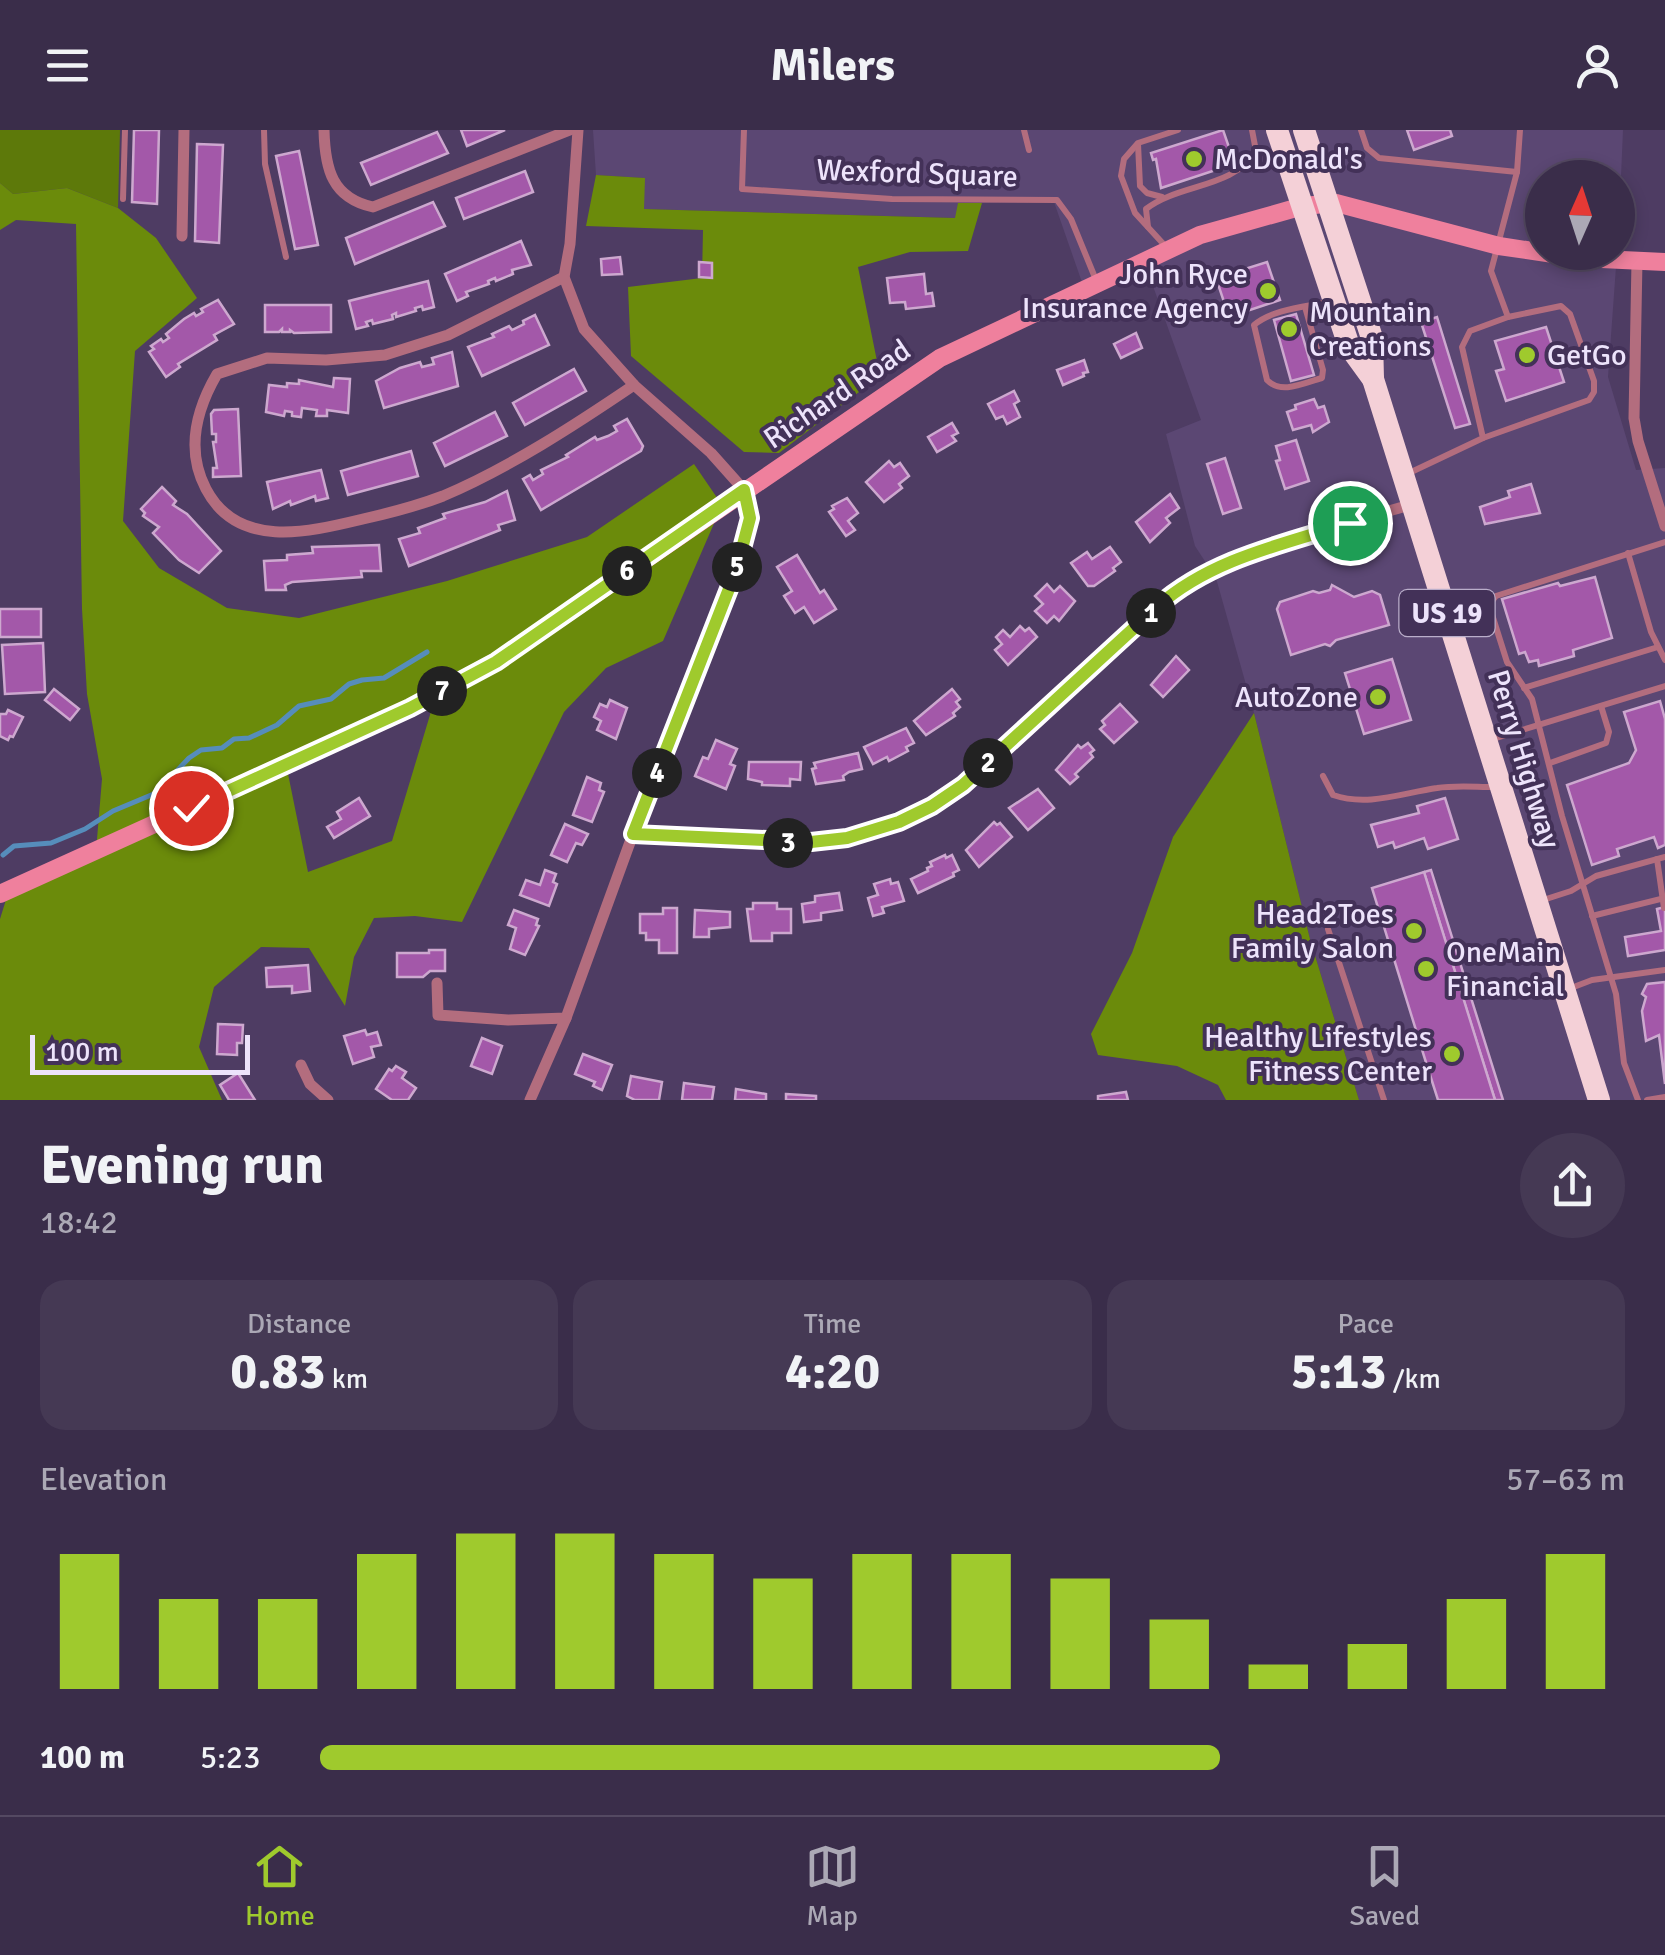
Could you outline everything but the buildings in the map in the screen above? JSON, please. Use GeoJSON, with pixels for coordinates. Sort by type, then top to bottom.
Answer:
{"type":"FeatureCollection","features":[{"type":"Feature","properties":{"kind":"highway","name":"Perry Highway"},"geometry":{"type":"LineString","coordinates":[[1277,130],[1349,346],[1373,379]]}},
{"type":"Feature","properties":{"kind":"highway","name":"Perry Highway"},"geometry":{"type":"LineString","coordinates":[[1304,130],[1372,338],[1373,379],[1599,1100]]}},
{"type":"Feature","properties":{"kind":"street"},"geometry":{"type":"LineString","coordinates":[[182,236],[184,130]]}},
{"type":"Feature","properties":{"kind":"street"},"geometry":{"type":"LineString","coordinates":[[324,130],[330,173],[353,202],[373,207],[570,130]]}},
{"type":"Feature","properties":{"kind":"street"},"geometry":{"type":"LineString","coordinates":[[530,1100],[566,1018],[736,571],[750,518],[744,490],[634,386],[584,328],[564,277],[578,130]]}},
{"type":"Feature","properties":{"kind":"street","name":"Richard Road"},"geometry":{"type":"LineString","coordinates":[[0,894],[410,708],[496,662],[940,358],[1211,232],[1303,206],[1328,203],[1356,206],[1442,234],[1499,246],[1580,258],[1665,262]]}},
{"type":"Feature","properties":{"kind":"street"},"geometry":{"type":"LineString","coordinates":[[1637,261],[1634,418],[1638,441],[1662,504],[1665,526]]}},
{"type":"Feature","properties":{"kind":"street"},"geometry":{"type":"LineString","coordinates":[[564,277],[448,336],[384,355],[326,360],[267,358],[216,374],[197,416],[196,445],[198,472],[214,504],[239,524],[270,533],[305,533],[400,510],[444,495],[564,432],[634,386]]}},
{"type":"Feature","properties":{"kind":"street"},"geometry":{"type":"LineString","coordinates":[[633,834],[811,842],[847,838],[899,822],[963,785],[1158,606],[1193,580],[1250,555],[1414,504]]}},
{"type":"Feature","properties":{"kind":"street"},"geometry":{"type":"LineString","coordinates":[[437,983],[438,1014],[508,1020],[566,1018]]}},
{"type":"Feature","properties":{"kind":"street"},"geometry":{"type":"LineString","coordinates":[[302,1066],[310,1084],[328,1100]]}},
{"type":"Feature","properties":{"kind":"lane"},"geometry":{"type":"LineString","coordinates":[[123,199],[125,130]]}},
{"type":"Feature","properties":{"kind":"lane"},"geometry":{"type":"LineString","coordinates":[[264,130],[265,164],[286,257]]}},
{"type":"Feature","properties":{"kind":"lane","name":"Wexford Square"},"geometry":{"type":"LineString","coordinates":[[744,130],[742,189],[892,200],[1057,200],[1071,219],[1097,283]]}},
{"type":"Feature","properties":{"kind":"lane"},"geometry":{"type":"LineString","coordinates":[[1024,130],[1029,150]]}},
{"type":"Feature","properties":{"kind":"lane"},"geometry":{"type":"LineString","coordinates":[[1168,250],[1135,213],[1121,176],[1124,159],[1138,143],[1178,130]]}},
{"type":"Feature","properties":{"kind":"lane"},"geometry":{"type":"LineString","coordinates":[[1148,227],[1146,209],[1162,196],[1236,174],[1256,152],[1252,130]]}},
{"type":"Feature","properties":{"kind":"lane"},"geometry":{"type":"LineString","coordinates":[[1362,130],[1367,148],[1380,158],[1517,172]]}},
{"type":"Feature","properties":{"kind":"lane"},"geometry":{"type":"LineString","coordinates":[[1508,318],[1492,271],[1517,172],[1520,130]]}},
{"type":"Feature","properties":{"kind":"lane"},"geometry":{"type":"LineString","coordinates":[[1138,143],[1140,186],[1162,196]]}},
{"type":"Feature","properties":{"kind":"lane"},"geometry":{"type":"LineString","coordinates":[[1305,307],[1324,370],[1322,378],[1283,388],[1273,386],[1254,325],[1263,317],[1305,307],[1334,301]]}},
{"type":"Feature","properties":{"kind":"lane"},"geometry":{"type":"LineString","coordinates":[[1404,475],[1483,438],[1589,400],[1594,381],[1570,314],[1560,306],[1470,332],[1462,347],[1483,438]]}},
{"type":"Feature","properties":{"kind":"lane"},"geometry":{"type":"LineString","coordinates":[[1448,614],[1665,542]]}},
{"type":"Feature","properties":{"kind":"lane"},"geometry":{"type":"LineString","coordinates":[[1628,553],[1651,632],[1665,660]]}},
{"type":"Feature","properties":{"kind":"lane"},"geometry":{"type":"LineString","coordinates":[[1491,599],[1489,605],[1507,662],[1532,699],[1540,725],[1611,977],[1624,1063],[1638,1100]]}},
{"type":"Feature","properties":{"kind":"lane"},"geometry":{"type":"LineString","coordinates":[[1524,688],[1658,647]]}},
{"type":"Feature","properties":{"kind":"lane"},"geometry":{"type":"LineString","coordinates":[[1488,741],[1665,686]]}},
{"type":"Feature","properties":{"kind":"lane"},"geometry":{"type":"LineString","coordinates":[[1550,763],[1606,743],[1609,732],[1601,706]]}},
{"type":"Feature","properties":{"kind":"lane"},"geometry":{"type":"LineString","coordinates":[[1323,776],[1334,795],[1350,801],[1439,787],[1502,787]]}},
{"type":"Feature","properties":{"kind":"lane"},"geometry":{"type":"LineString","coordinates":[[1538,902],[1596,876],[1661,858],[1664,901],[1592,916]]}},
{"type":"Feature","properties":{"kind":"lane"},"geometry":{"type":"LineString","coordinates":[[1328,928],[1384,1100]]}},
{"type":"Feature","properties":{"kind":"lane"},"geometry":{"type":"LineString","coordinates":[[1565,990],[1611,977],[1665,970]]}},
{"type":"Feature","properties":{"kind":"lane"},"geometry":{"type":"LineString","coordinates":[[1650,1100],[1665,1097]]}},
{"type":"Feature","properties":{"kind":"shaded area"},"geometry":{"type":"Polygon","coordinates":[[[593,130],[1623,130],[1622,160],[1525,160],[1525,270],[1616,270],[1608,377],[1636,470],[1665,468],[1665,1100],[1359,1100],[1310,939],[1216,578],[1195,546],[1166,434],[1201,420],[1144,261],[1084,288],[1054,202],[959,203],[956,218],[643,209],[644,178],[596,175],[593,130]]]}},
{"type":"Feature","properties":{"kind":"green space"},"geometry":{"type":"Polygon","coordinates":[[[0,130],[120,130],[118,208],[67,188],[13,194],[0,183],[0,130]]]}},
{"type":"Feature","properties":{"kind":"green space"},"geometry":{"type":"Polygon","coordinates":[[[596,175],[645,178],[644,209],[955,218],[958,203],[982,203],[968,251],[910,252],[858,267],[880,376],[779,453],[744,452],[631,356],[628,287],[702,278],[703,230],[586,226],[596,175]]]}},
{"type":"Feature","properties":{"kind":"green space"},"geometry":{"type":"Polygon","coordinates":[[[0,183],[13,194],[67,188],[118,208],[156,238],[197,298],[135,351],[123,521],[159,568],[227,608],[299,618],[447,581],[587,537],[694,464],[722,505],[663,641],[606,668],[564,712],[462,922],[415,916],[374,918],[354,957],[345,1006],[309,948],[261,947],[214,987],[199,1047],[222,1100],[0,1100],[0,919],[9,890],[96,851],[102,779],[87,694],[82,609],[76,224],[16,220],[0,230],[0,183]],[[436,695],[286,764],[308,872],[392,841],[436,695]]]}},
{"type":"Feature","properties":{"kind":"green space"},"geometry":{"type":"Polygon","coordinates":[[[1254,713],[1310,939],[1359,1100],[1226,1100],[1218,1085],[1177,1066],[1098,1055],[1091,1034],[1132,953],[1173,837],[1254,713]]]}},
{"type":"Feature","properties":{"kind":"waterway"},"geometry":{"type":"LineString","coordinates":[[3,855],[14,846],[51,843],[85,829],[113,811],[156,793],[201,750],[222,748],[234,739],[249,738],[277,725],[299,706],[331,699],[349,684],[384,678],[427,652]]}},
{"type":"Feature","properties":{"kind":"place","name":"McDonald's"},"geometry":{"type":"Point","coordinates":[1194,159]}},
{"type":"Feature","properties":{"kind":"place","name":"John Ryce Insurance Agency"},"geometry":{"type":"Point","coordinates":[1268,291]}},
{"type":"Feature","properties":{"kind":"place","name":"Mountain Creations"},"geometry":{"type":"Point","coordinates":[1289,329]}},
{"type":"Feature","properties":{"kind":"place","name":"GetGo"},"geometry":{"type":"Point","coordinates":[1527,355]}},
{"type":"Feature","properties":{"kind":"place","name":"AutoZone"},"geometry":{"type":"Point","coordinates":[1378,697]}},
{"type":"Feature","properties":{"kind":"place","name":"Head2Toes Family Salon"},"geometry":{"type":"Point","coordinates":[1414,931]}},
{"type":"Feature","properties":{"kind":"place","name":"OneMain Financial"},"geometry":{"type":"Point","coordinates":[1426,969]}},
{"type":"Feature","properties":{"kind":"place","name":"Healthy Lifestyles Fitness Center"},"geometry":{"type":"Point","coordinates":[1452,1054]}},
{"type":"Feature","properties":{"kind":"route"},"geometry":{"type":"LineString","coordinates":[[191,808],[410,708],[496,662],[744,490],[750,518],[736,571],[633,834],[794,843],[847,838],[916,814],[963,785],[1158,606],[1193,580],[1250,555],[1350,523]]}}]}
